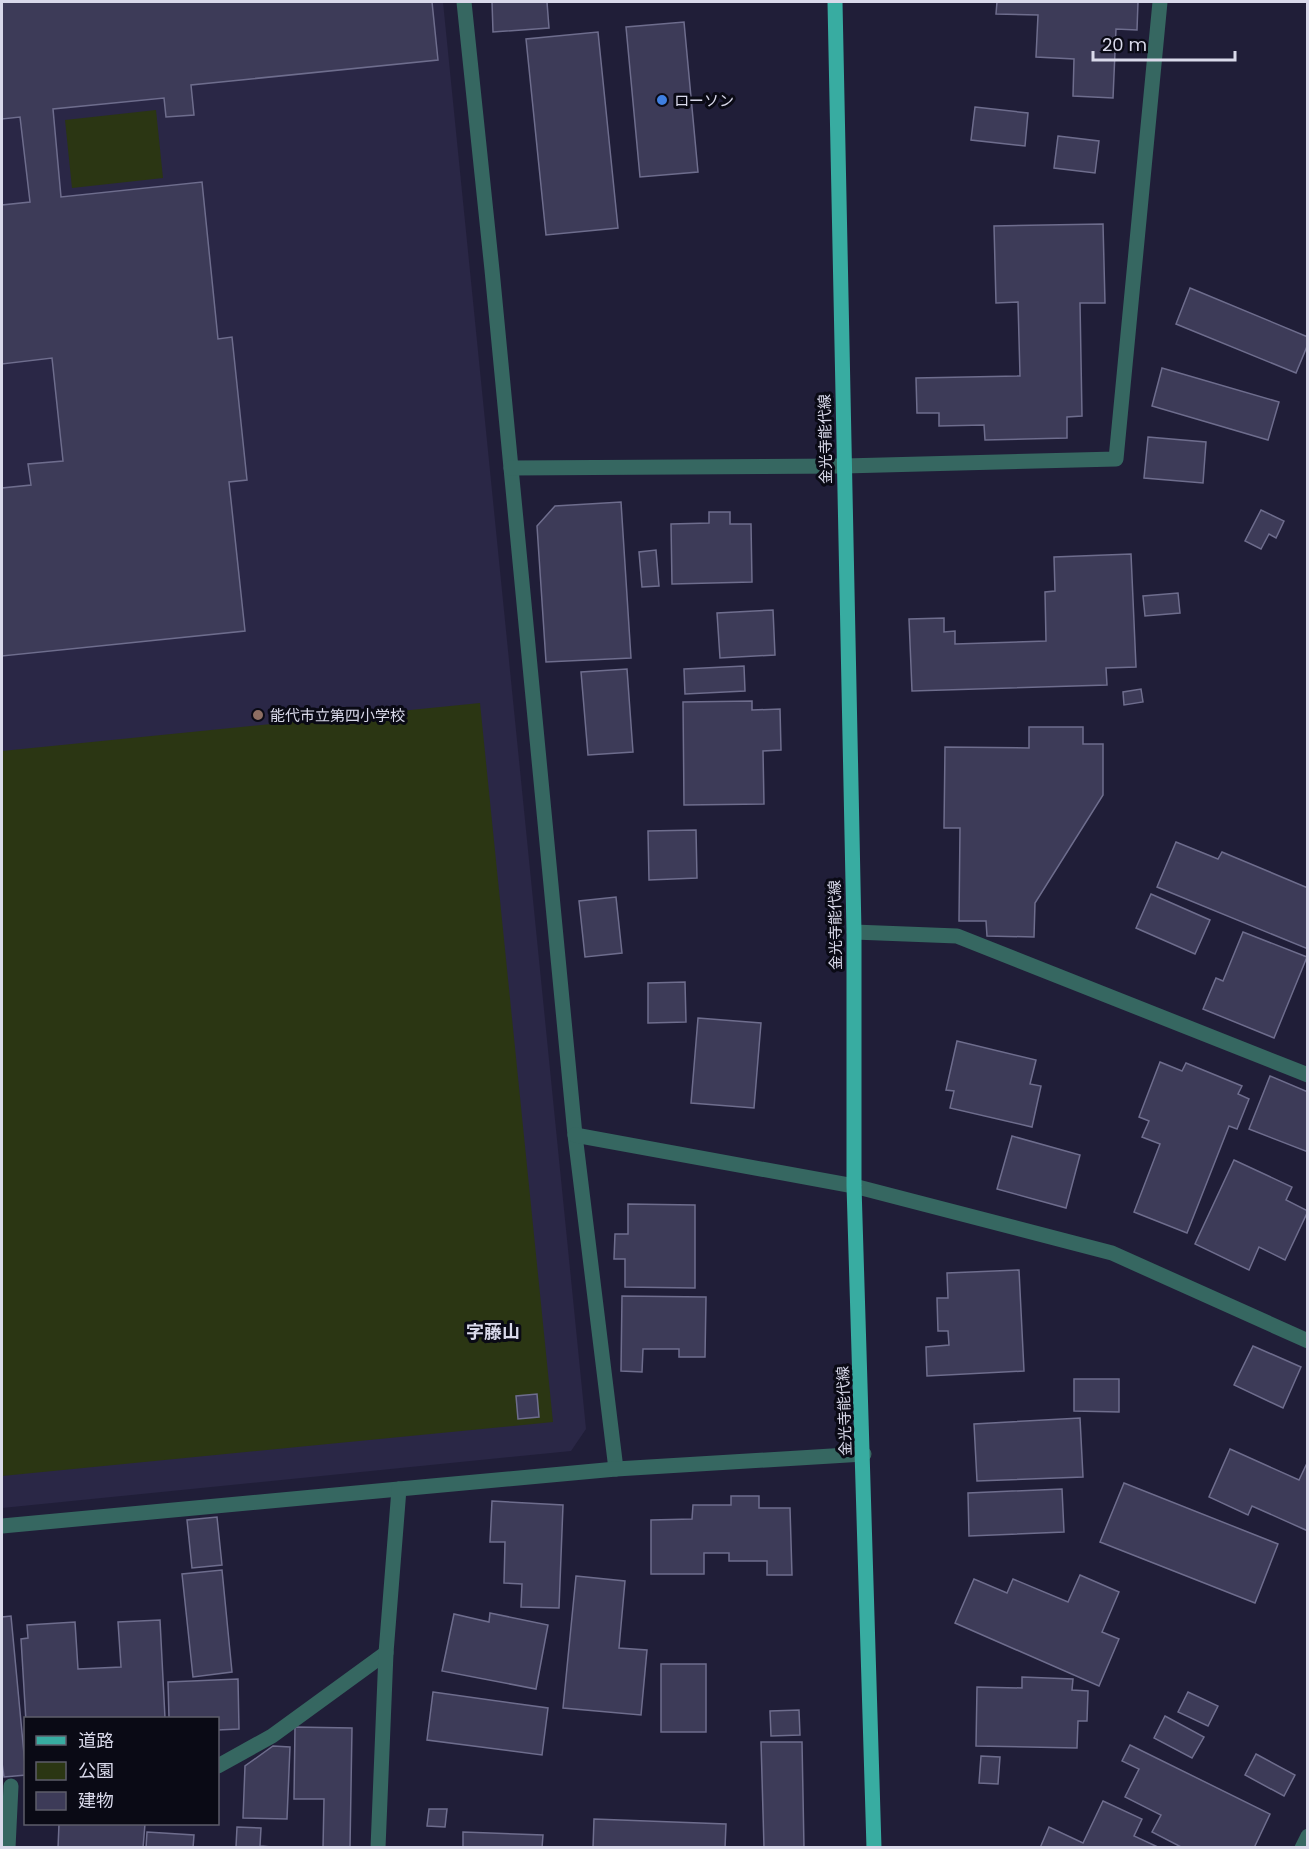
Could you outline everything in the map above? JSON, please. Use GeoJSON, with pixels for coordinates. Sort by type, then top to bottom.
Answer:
{"type":"FeatureCollection","features":[{"type":"Feature","properties":{"kind":"main road","name":"金光寺能代線"},"geometry":{"type":"LineString","coordinates":[[835,2],[854,932],[854,1186],[864,1454],[874,1848]]}},
{"type":"Feature","properties":{"kind":"street"},"geometry":{"type":"LineString","coordinates":[[464,2],[575,1135],[616,1469]]}},
{"type":"Feature","properties":{"kind":"street"},"geometry":{"type":"LineString","coordinates":[[511,468],[844,466],[1116,459],[1160,2]]}},
{"type":"Feature","properties":{"kind":"street"},"geometry":{"type":"LineString","coordinates":[[854,932],[957,936],[1308,1075]]}},
{"type":"Feature","properties":{"kind":"street"},"geometry":{"type":"LineString","coordinates":[[575,1135],[854,1186],[1112,1253],[1308,1341]]}},
{"type":"Feature","properties":{"kind":"street"},"geometry":{"type":"LineString","coordinates":[[2,1526],[616,1469],[864,1454]]}},
{"type":"Feature","properties":{"kind":"street"},"geometry":{"type":"LineString","coordinates":[[378,1848],[386,1653],[399,1489]]}},
{"type":"Feature","properties":{"kind":"street"},"geometry":{"type":"LineString","coordinates":[[219,1765],[272,1736],[386,1653]]}},
{"type":"Feature","properties":{"kind":"street"},"geometry":{"type":"LineString","coordinates":[[8,1848],[13,1786]]}},
{"type":"Feature","properties":{"kind":"street"},"geometry":{"type":"LineString","coordinates":[[1302,1848],[1308,1836]]}},
{"type":"Feature","properties":{"kind":"shaded area","name":"能代市立第四小学校"},"geometry":{"type":"Polygon","coordinates":[[[2,2],[443,2],[586,1429],[571,1451],[2,1508],[2,2]]]}},
{"type":"Feature","properties":{"kind":"green space"},"geometry":{"type":"Polygon","coordinates":[[[156,110],[163,178],[72,188],[65,120],[156,110]]]}},
{"type":"Feature","properties":{"kind":"green space"},"geometry":{"type":"Polygon","coordinates":[[[480,703],[553,1422],[2,1476],[2,751],[480,703]]]}},
{"type":"Feature","properties":{"kind":"building"},"geometry":{"type":"Polygon","coordinates":[[[2,2],[432,2],[438,60],[191,85],[194,115],[166,117],[164,98],[53,109],[61,197],[202,182],[218,339],[232,337],[247,480],[229,482],[245,631],[2,656],[2,488],[31,485],[28,464],[63,461],[52,358],[2,364],[2,205],[30,202],[20,117],[2,119],[2,2]]]}},
{"type":"Feature","properties":{"kind":"building"},"geometry":{"type":"Polygon","coordinates":[[[492,2],[547,2],[549,28],[493,32],[492,2]]]}},
{"type":"Feature","properties":{"kind":"building"},"geometry":{"type":"Polygon","coordinates":[[[997,2],[1138,2],[1137,30],[1116,29],[1113,98],[1073,96],[1074,59],[1036,57],[1038,15],[996,14],[997,2]]]}},
{"type":"Feature","properties":{"kind":"building","name":"ローソン"},"geometry":{"type":"Polygon","coordinates":[[[684,22],[698,172],[640,177],[626,27],[684,22]]]}},
{"type":"Feature","properties":{"kind":"building"},"geometry":{"type":"Polygon","coordinates":[[[598,32],[618,228],[546,235],[526,39],[598,32]]]}},
{"type":"Feature","properties":{"kind":"building"},"geometry":{"type":"Polygon","coordinates":[[[975,107],[1028,113],[1025,146],[971,140],[975,107]]]}},
{"type":"Feature","properties":{"kind":"building"},"geometry":{"type":"Polygon","coordinates":[[[1058,136],[1099,141],[1095,173],[1054,168],[1058,136]]]}},
{"type":"Feature","properties":{"kind":"building"},"geometry":{"type":"Polygon","coordinates":[[[1103,224],[1105,303],[1080,303],[1082,416],[1067,417],[1067,438],[985,440],[984,425],[939,426],[939,413],[917,413],[916,378],[1020,376],[1018,302],[996,303],[994,226],[1103,224]]]}},
{"type":"Feature","properties":{"kind":"building"},"geometry":{"type":"Polygon","coordinates":[[[1190,288],[1308,337],[1308,344],[1296,373],[1176,324],[1190,288]]]}},
{"type":"Feature","properties":{"kind":"building"},"geometry":{"type":"Polygon","coordinates":[[[1162,368],[1279,402],[1268,440],[1152,406],[1162,368]]]}},
{"type":"Feature","properties":{"kind":"building"},"geometry":{"type":"Polygon","coordinates":[[[1148,437],[1206,442],[1203,483],[1144,478],[1148,437]]]}},
{"type":"Feature","properties":{"kind":"building"},"geometry":{"type":"Polygon","coordinates":[[[621,502],[631,658],[546,662],[537,526],[555,506],[621,502]]]}},
{"type":"Feature","properties":{"kind":"building"},"geometry":{"type":"Polygon","coordinates":[[[1261,510],[1284,521],[1276,538],[1269,534],[1261,549],[1245,541],[1261,510]]]}},
{"type":"Feature","properties":{"kind":"building"},"geometry":{"type":"Polygon","coordinates":[[[709,512],[730,512],[730,524],[751,524],[752,582],[672,584],[671,524],[709,523],[709,512]]]}},
{"type":"Feature","properties":{"kind":"building"},"geometry":{"type":"Polygon","coordinates":[[[656,550],[659,586],[642,587],[639,552],[656,550]]]}},
{"type":"Feature","properties":{"kind":"building"},"geometry":{"type":"Polygon","coordinates":[[[1131,554],[1136,667],[1106,668],[1107,685],[912,691],[909,619],[944,618],[944,632],[955,631],[955,644],[1046,641],[1045,592],[1055,591],[1054,557],[1131,554]]]}},
{"type":"Feature","properties":{"kind":"building"},"geometry":{"type":"Polygon","coordinates":[[[1178,593],[1180,613],[1145,616],[1143,596],[1178,593]]]}},
{"type":"Feature","properties":{"kind":"building"},"geometry":{"type":"Polygon","coordinates":[[[773,610],[775,655],[720,658],[717,613],[773,610]]]}},
{"type":"Feature","properties":{"kind":"building"},"geometry":{"type":"Polygon","coordinates":[[[744,666],[745,691],[685,694],[684,669],[744,666]]]}},
{"type":"Feature","properties":{"kind":"building"},"geometry":{"type":"Polygon","coordinates":[[[627,669],[633,752],[588,755],[581,672],[627,669]]]}},
{"type":"Feature","properties":{"kind":"building"},"geometry":{"type":"Polygon","coordinates":[[[1141,689],[1143,702],[1124,705],[1123,692],[1141,689]]]}},
{"type":"Feature","properties":{"kind":"building"},"geometry":{"type":"Polygon","coordinates":[[[752,701],[752,710],[780,709],[781,750],[763,751],[764,804],[684,805],[683,702],[752,701]]]}},
{"type":"Feature","properties":{"kind":"building"},"geometry":{"type":"Polygon","coordinates":[[[1029,727],[1083,727],[1083,744],[1103,744],[1103,795],[1035,903],[1034,937],[987,936],[986,921],[959,921],[960,828],[944,828],[945,747],[1029,748],[1029,727]]]}},
{"type":"Feature","properties":{"kind":"building"},"geometry":{"type":"Polygon","coordinates":[[[696,830],[697,878],[649,880],[648,831],[696,830]]]}},
{"type":"Feature","properties":{"kind":"building"},"geometry":{"type":"Polygon","coordinates":[[[1176,842],[1218,859],[1222,852],[1308,888],[1308,949],[1157,887],[1176,842]]]}},
{"type":"Feature","properties":{"kind":"building"},"geometry":{"type":"Polygon","coordinates":[[[1151,894],[1210,920],[1195,954],[1136,928],[1151,894]]]}},
{"type":"Feature","properties":{"kind":"building"},"geometry":{"type":"Polygon","coordinates":[[[616,897],[622,953],[585,957],[579,901],[616,897]]]}},
{"type":"Feature","properties":{"kind":"building"},"geometry":{"type":"Polygon","coordinates":[[[1243,932],[1307,957],[1274,1038],[1203,1009],[1216,978],[1223,981],[1243,932]]]}},
{"type":"Feature","properties":{"kind":"building"},"geometry":{"type":"Polygon","coordinates":[[[685,982],[686,1022],[648,1023],[648,983],[685,982]]]}},
{"type":"Feature","properties":{"kind":"building"},"geometry":{"type":"Polygon","coordinates":[[[698,1018],[761,1023],[754,1108],[691,1103],[698,1018]]]}},
{"type":"Feature","properties":{"kind":"building"},"geometry":{"type":"Polygon","coordinates":[[[957,1041],[1036,1060],[1030,1084],[1041,1086],[1032,1127],[950,1108],[954,1091],[946,1090],[957,1041]]]}},
{"type":"Feature","properties":{"kind":"building"},"geometry":{"type":"Polygon","coordinates":[[[1160,1062],[1182,1071],[1186,1063],[1242,1086],[1238,1094],[1249,1099],[1237,1129],[1229,1126],[1187,1233],[1134,1212],[1160,1144],[1142,1137],[1149,1121],[1139,1117],[1160,1062]]]}},
{"type":"Feature","properties":{"kind":"building"},"geometry":{"type":"Polygon","coordinates":[[[1270,1076],[1308,1092],[1308,1152],[1249,1129],[1270,1076]]]}},
{"type":"Feature","properties":{"kind":"building"},"geometry":{"type":"Polygon","coordinates":[[[1012,1136],[1080,1155],[1066,1208],[997,1189],[1012,1136]]]}},
{"type":"Feature","properties":{"kind":"building"},"geometry":{"type":"Polygon","coordinates":[[[1234,1160],[1292,1187],[1286,1200],[1308,1211],[1285,1260],[1259,1247],[1249,1270],[1195,1244],[1234,1160]]]}},
{"type":"Feature","properties":{"kind":"building"},"geometry":{"type":"Polygon","coordinates":[[[628,1204],[695,1205],[695,1288],[625,1287],[625,1259],[614,1259],[615,1234],[628,1234],[628,1204]]]}},
{"type":"Feature","properties":{"kind":"building"},"geometry":{"type":"Polygon","coordinates":[[[1019,1270],[1024,1371],[927,1376],[926,1347],[949,1345],[948,1331],[938,1331],[937,1298],[948,1298],[947,1273],[1019,1270]]]}},
{"type":"Feature","properties":{"kind":"building"},"geometry":{"type":"Polygon","coordinates":[[[622,1296],[706,1297],[705,1357],[679,1357],[679,1349],[643,1349],[642,1372],[621,1371],[622,1296]]]}},
{"type":"Feature","properties":{"kind":"building"},"geometry":{"type":"Polygon","coordinates":[[[1253,1346],[1301,1367],[1283,1408],[1234,1385],[1253,1346]]]}},
{"type":"Feature","properties":{"kind":"building"},"geometry":{"type":"Polygon","coordinates":[[[1074,1379],[1119,1379],[1119,1412],[1074,1411],[1074,1379]]]}},
{"type":"Feature","properties":{"kind":"building"},"geometry":{"type":"Polygon","coordinates":[[[537,1394],[539,1417],[518,1419],[516,1396],[537,1394]]]}},
{"type":"Feature","properties":{"kind":"building"},"geometry":{"type":"Polygon","coordinates":[[[1080,1418],[1083,1477],[977,1481],[974,1424],[1080,1418]]]}},
{"type":"Feature","properties":{"kind":"building"},"geometry":{"type":"Polygon","coordinates":[[[1230,1449],[1299,1480],[1308,1461],[1308,1531],[1252,1506],[1248,1515],[1209,1497],[1230,1449]]]}},
{"type":"Feature","properties":{"kind":"building"},"geometry":{"type":"Polygon","coordinates":[[[1124,1483],[1278,1544],[1255,1603],[1100,1542],[1124,1483]]]}},
{"type":"Feature","properties":{"kind":"building"},"geometry":{"type":"Polygon","coordinates":[[[1062,1489],[1064,1532],[969,1536],[968,1493],[1062,1489]]]}},
{"type":"Feature","properties":{"kind":"building"},"geometry":{"type":"Polygon","coordinates":[[[731,1496],[759,1496],[759,1508],[790,1508],[792,1575],[767,1575],[767,1561],[729,1561],[729,1553],[704,1553],[704,1574],[651,1574],[651,1520],[692,1519],[693,1505],[731,1505],[731,1496]]]}},
{"type":"Feature","properties":{"kind":"building"},"geometry":{"type":"Polygon","coordinates":[[[492,1501],[563,1505],[559,1608],[521,1607],[522,1584],[504,1583],[505,1542],[490,1542],[492,1501]]]}},
{"type":"Feature","properties":{"kind":"building"},"geometry":{"type":"Polygon","coordinates":[[[217,1517],[222,1565],[192,1568],[187,1520],[217,1517]]]}},
{"type":"Feature","properties":{"kind":"building"},"geometry":{"type":"Polygon","coordinates":[[[222,1570],[232,1672],[193,1677],[182,1574],[222,1570]]]}},
{"type":"Feature","properties":{"kind":"building"},"geometry":{"type":"Polygon","coordinates":[[[1080,1575],[1119,1592],[1102,1632],[1119,1639],[1099,1686],[955,1623],[974,1579],[1007,1593],[1013,1579],[1068,1602],[1080,1575]]]}},
{"type":"Feature","properties":{"kind":"building"},"geometry":{"type":"Polygon","coordinates":[[[576,1576],[625,1581],[619,1648],[647,1650],[641,1715],[563,1708],[576,1576]]]}},
{"type":"Feature","properties":{"kind":"building"},"geometry":{"type":"Polygon","coordinates":[[[490,1613],[548,1625],[536,1689],[442,1671],[454,1614],[489,1622],[490,1613]]]}},
{"type":"Feature","properties":{"kind":"building"},"geometry":{"type":"Polygon","coordinates":[[[11,1616],[24,1754],[24,1775],[4,1777],[2,1763],[2,1617],[11,1616]]]}},
{"type":"Feature","properties":{"kind":"building"},"geometry":{"type":"Polygon","coordinates":[[[160,1620],[165,1717],[26,1717],[21,1639],[28,1638],[27,1625],[75,1622],[78,1669],[121,1667],[118,1622],[160,1620]]]}},
{"type":"Feature","properties":{"kind":"building"},"geometry":{"type":"Polygon","coordinates":[[[661,1664],[706,1664],[706,1732],[661,1732],[661,1664]]]}},
{"type":"Feature","properties":{"kind":"building"},"geometry":{"type":"Polygon","coordinates":[[[1022,1677],[1073,1679],[1072,1690],[1088,1691],[1087,1721],[1078,1721],[1077,1748],[976,1746],[977,1687],[1022,1688],[1022,1677]]]}},
{"type":"Feature","properties":{"kind":"building"},"geometry":{"type":"Polygon","coordinates":[[[238,1679],[239,1729],[219,1730],[219,1717],[169,1717],[168,1682],[238,1679]]]}},
{"type":"Feature","properties":{"kind":"building"},"geometry":{"type":"Polygon","coordinates":[[[433,1692],[548,1708],[542,1755],[427,1740],[433,1692]]]}},
{"type":"Feature","properties":{"kind":"building"},"geometry":{"type":"Polygon","coordinates":[[[1188,1692],[1218,1706],[1208,1726],[1178,1712],[1188,1692]]]}},
{"type":"Feature","properties":{"kind":"building"},"geometry":{"type":"Polygon","coordinates":[[[799,1710],[800,1735],[771,1736],[770,1711],[799,1710]]]}},
{"type":"Feature","properties":{"kind":"building"},"geometry":{"type":"Polygon","coordinates":[[[1165,1716],[1204,1737],[1192,1758],[1154,1738],[1165,1716]]]}},
{"type":"Feature","properties":{"kind":"building"},"geometry":{"type":"Polygon","coordinates":[[[295,1727],[352,1728],[350,1848],[323,1848],[324,1799],[294,1799],[295,1727]]]}},
{"type":"Feature","properties":{"kind":"building"},"geometry":{"type":"Polygon","coordinates":[[[761,1742],[802,1742],[804,1848],[764,1848],[761,1742]]]}},
{"type":"Feature","properties":{"kind":"building"},"geometry":{"type":"Polygon","coordinates":[[[1130,1745],[1270,1814],[1254,1848],[1183,1848],[1152,1832],[1161,1815],[1125,1797],[1139,1769],[1122,1761],[1130,1745]]]}},
{"type":"Feature","properties":{"kind":"building"},"geometry":{"type":"Polygon","coordinates":[[[273,1746],[290,1747],[287,1819],[243,1818],[245,1766],[273,1746]]]}},
{"type":"Feature","properties":{"kind":"building"},"geometry":{"type":"Polygon","coordinates":[[[1256,1754],[1295,1775],[1284,1796],[1245,1775],[1256,1754]]]}},
{"type":"Feature","properties":{"kind":"building"},"geometry":{"type":"Polygon","coordinates":[[[981,1756],[1000,1757],[998,1784],[979,1783],[981,1756]]]}},
{"type":"Feature","properties":{"kind":"building"},"geometry":{"type":"Polygon","coordinates":[[[1103,1801],[1142,1819],[1134,1836],[1160,1848],[1040,1848],[1049,1827],[1083,1843],[1103,1801]]]}},
{"type":"Feature","properties":{"kind":"building"},"geometry":{"type":"Polygon","coordinates":[[[429,1809],[447,1809],[445,1827],[427,1826],[429,1809]]]}},
{"type":"Feature","properties":{"kind":"building"},"geometry":{"type":"Polygon","coordinates":[[[594,1819],[726,1824],[725,1848],[593,1848],[594,1819]]]}},
{"type":"Feature","properties":{"kind":"building"},"geometry":{"type":"Polygon","coordinates":[[[59,1825],[145,1825],[143,1848],[58,1848],[59,1825]]]}},
{"type":"Feature","properties":{"kind":"building"},"geometry":{"type":"Polygon","coordinates":[[[237,1827],[261,1828],[260,1846],[284,1848],[210,1848],[236,1847],[237,1827]]]}},
{"type":"Feature","properties":{"kind":"building"},"geometry":{"type":"Polygon","coordinates":[[[147,1832],[194,1835],[193,1848],[146,1848],[147,1832]]]}},
{"type":"Feature","properties":{"kind":"building"},"geometry":{"type":"Polygon","coordinates":[[[463,1832],[543,1835],[542,1848],[463,1848],[463,1832]]]}},
{"type":"Feature","properties":{"kind":"place","name":"ローソン"},"geometry":{"type":"Point","coordinates":[662,100]}},
{"type":"Feature","properties":{"kind":"place","name":"能代市立第四小学校"},"geometry":{"type":"Point","coordinates":[258,715]}},
{"type":"Feature","properties":{"kind":"district","name":"字藤山"},"geometry":{"type":"Point","coordinates":[493,1331]}}]}
